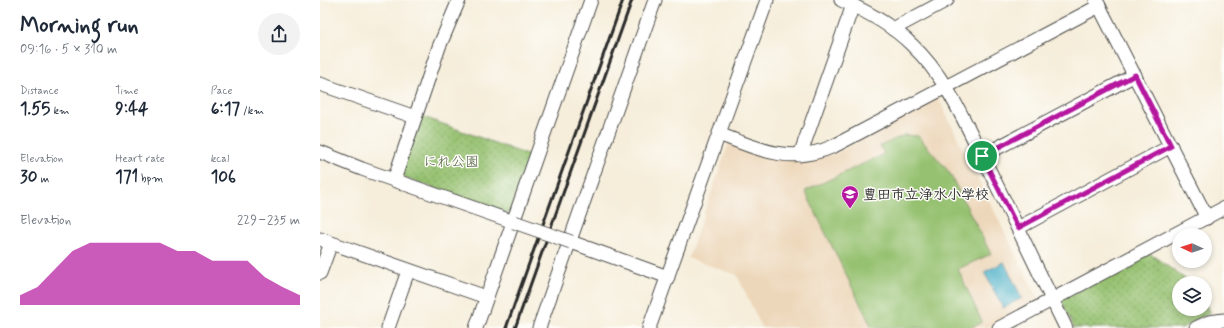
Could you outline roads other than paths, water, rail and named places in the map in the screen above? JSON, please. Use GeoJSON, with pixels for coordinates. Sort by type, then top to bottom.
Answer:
{"type":"FeatureCollection","features":[{"type":"Feature","properties":{"kind":"street"},"geometry":{"type":"LineString","coordinates":[[394,180],[439,47],[459,0]]}},
{"type":"Feature","properties":{"kind":"street"},"geometry":{"type":"LineString","coordinates":[[476,328],[591,0]]}},
{"type":"Feature","properties":{"kind":"street"},"geometry":{"type":"LineString","coordinates":[[540,328],[655,0]]}},
{"type":"Feature","properties":{"kind":"street"},"geometry":{"type":"LineString","coordinates":[[649,328],[767,0]]}},
{"type":"Feature","properties":{"kind":"street"},"geometry":{"type":"LineString","coordinates":[[841,0],[874,16],[893,28],[912,44],[946,87],[1018,228],[1066,328]]}},
{"type":"Feature","properties":{"kind":"street"},"geometry":{"type":"LineString","coordinates":[[893,28],[947,0]]}},
{"type":"Feature","properties":{"kind":"street"},"geometry":{"type":"LineString","coordinates":[[719,134],[769,153],[789,155],[814,153],[834,146],[946,87],[1097,3],[1207,218]]}},
{"type":"Feature","properties":{"kind":"street"},"geometry":{"type":"LineString","coordinates":[[800,155],[853,5]]}},
{"type":"Feature","properties":{"kind":"street"},"geometry":{"type":"LineString","coordinates":[[982,156],[1135,75]]}},
{"type":"Feature","properties":{"kind":"street"},"geometry":{"type":"LineString","coordinates":[[320,84],[415,118]]}},
{"type":"Feature","properties":{"kind":"street"},"geometry":{"type":"LineString","coordinates":[[1018,228],[1171,146]]}},
{"type":"Feature","properties":{"kind":"street"},"geometry":{"type":"LineString","coordinates":[[320,152],[394,180],[668,277]]}},
{"type":"Feature","properties":{"kind":"street"},"geometry":{"type":"LineString","coordinates":[[999,328],[1224,208]]}},
{"type":"Feature","properties":{"kind":"street"},"geometry":{"type":"LineString","coordinates":[[320,273],[325,241],[486,297]]}},
{"type":"Feature","properties":{"kind":"street"},"geometry":{"type":"LineString","coordinates":[[388,328],[408,271]]}},
{"type":"Feature","properties":{"kind":"street"},"geometry":{"type":"LineString","coordinates":[[1196,328],[1210,322],[1224,320]]}},
{"type":"Feature","properties":{"kind":"water"},"geometry":{"type":"Polygon","coordinates":[[[1004,262],[1022,298],[1003,308],[984,272],[1004,262]]]}},
{"type":"Feature","properties":{"kind":"railway"},"geometry":{"type":"LineString","coordinates":[[506,328],[623,0]]}},
{"type":"Feature","properties":{"kind":"railway"},"geometry":{"type":"LineString","coordinates":[[515,328],[632,0]]}},
{"type":"Feature","properties":{"kind":"place","name":"豊田市立浄水小学校"},"geometry":{"type":"Point","coordinates":[850,209]}},
{"type":"Feature","properties":{"kind":"park label","name":"にれ公園"},"geometry":{"type":"Point","coordinates":[451,161]}}]}
